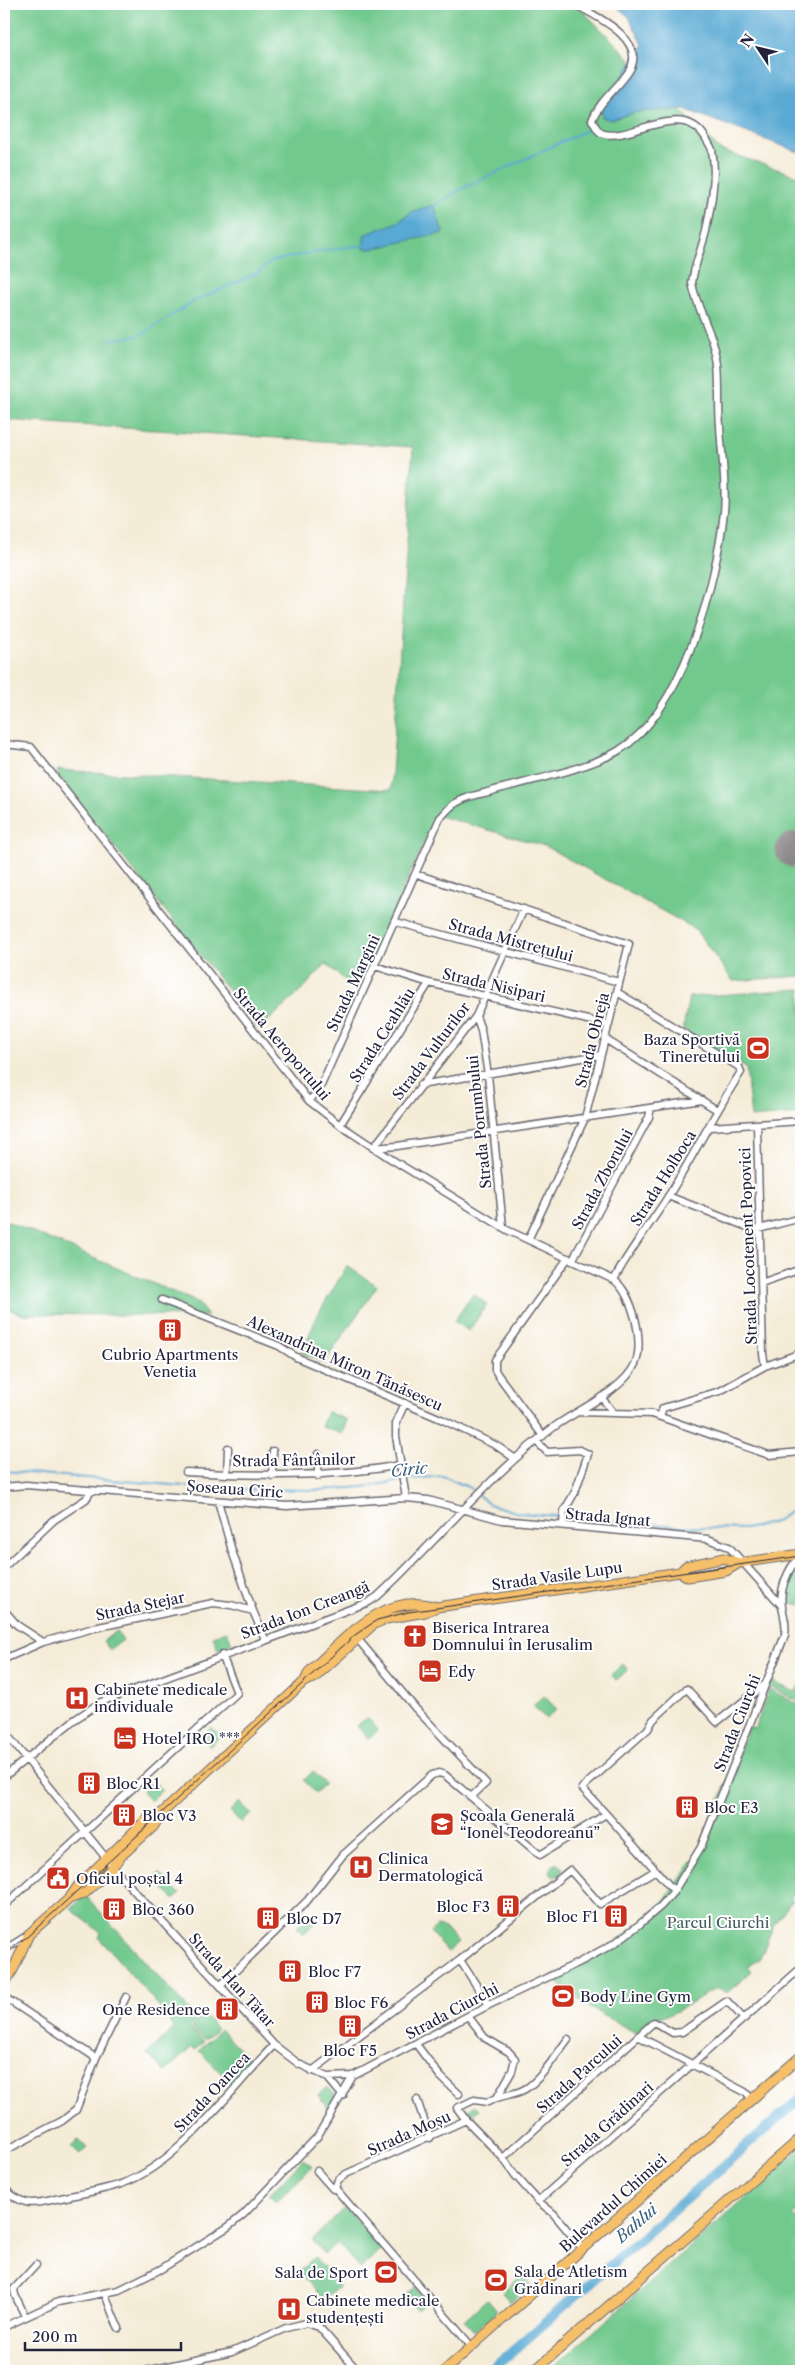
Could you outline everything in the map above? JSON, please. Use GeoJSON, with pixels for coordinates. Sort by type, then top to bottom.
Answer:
{"type":"FeatureCollection","features":[{"type":"Feature","properties":{"kind":"main road"},"geometry":{"type":"LineString","coordinates":[[784,1556],[801,1546]]}},
{"type":"Feature","properties":{"kind":"main road","name":"Strada Vasile Lupu"},"geometry":{"type":"LineString","coordinates":[[680,1572],[688,1577],[704,1575],[726,1571],[741,1563],[801,1555]]}},
{"type":"Feature","properties":{"kind":"main road","name":"Strada Vasile Lupu"},"geometry":{"type":"LineString","coordinates":[[69,1898],[85,1893],[152,1827],[162,1813],[305,1681],[314,1678],[372,1617],[394,1607],[422,1602],[437,1607],[680,1572],[686,1566],[724,1558],[741,1563]]}},
{"type":"Feature","properties":{"kind":"main road","name":"Strada Vasile Lupu"},"geometry":{"type":"LineString","coordinates":[[4,1984],[13,1970],[29,1934],[69,1898],[78,1886],[146,1820],[162,1813]]}},
{"type":"Feature","properties":{"kind":"main road","name":"Bulevardul Chimiei"},"geometry":{"type":"LineString","coordinates":[[444,2371],[801,2056]]}},
{"type":"Feature","properties":{"kind":"main road"},"geometry":{"type":"LineString","coordinates":[[534,2371],[801,2138]]}},
{"type":"Feature","properties":{"kind":"street","name":"Strada Margini"},"geometry":{"type":"LineString","coordinates":[[309,1100],[318,1090],[396,922],[440,818],[456,802],[587,764],[618,751],[638,735],[656,716],[674,687],[691,648],[705,601],[724,511],[718,363],[707,324],[694,296],[692,283],[711,201],[714,170],[712,149],[701,132],[690,123],[674,122],[648,125],[622,133],[605,135],[600,132],[592,120],[597,108],[630,69],[632,57],[625,37],[606,22],[574,4]]}},
{"type":"Feature","properties":{"kind":"street","name":"Strada Aeroportului"},"geometry":{"type":"LineString","coordinates":[[4,744],[31,747],[309,1100],[373,1148],[503,1228],[614,1280]]}},
{"type":"Feature","properties":{"kind":"street"},"geometry":{"type":"LineString","coordinates":[[416,874],[524,910]]}},
{"type":"Feature","properties":{"kind":"street","name":"Strada Vulturilor"},"geometry":{"type":"LineString","coordinates":[[373,1148],[420,1085],[476,1016],[524,910]]}},
{"type":"Feature","properties":{"kind":"street","name":"Strada Obreja"},"geometry":{"type":"LineString","coordinates":[[524,910],[629,944],[584,1118],[528,1240]]}},
{"type":"Feature","properties":{"kind":"street","name":"Strada Mistrețului"},"geometry":{"type":"LineString","coordinates":[[396,922],[619,982]]}},
{"type":"Feature","properties":{"kind":"street","name":"Strada Nisipari"},"geometry":{"type":"LineString","coordinates":[[375,966],[429,983],[609,1025]]}},
{"type":"Feature","properties":{"kind":"street","name":"Strada Ceahlău"},"geometry":{"type":"LineString","coordinates":[[340,1125],[429,983]]}},
{"type":"Feature","properties":{"kind":"street","name":"Strada Holboca"},"geometry":{"type":"LineString","coordinates":[[614,1280],[668,1196],[741,1072],[740,1068],[617,992]]}},
{"type":"Feature","properties":{"kind":"street","name":"Strada Porumbului"},"geometry":{"type":"LineString","coordinates":[[476,1016],[481,1030],[488,1075],[503,1228]]}},
{"type":"Feature","properties":{"kind":"street"},"geometry":{"type":"LineString","coordinates":[[605,1039],[717,1110]]}},
{"type":"Feature","properties":{"kind":"street"},"geometry":{"type":"LineString","coordinates":[[420,1085],[600,1055]]}},
{"type":"Feature","properties":{"kind":"street"},"geometry":{"type":"LineString","coordinates":[[373,1148],[702,1100]]}},
{"type":"Feature","properties":{"kind":"street","name":"Strada Zborului"},"geometry":{"type":"LineString","coordinates":[[543,1436],[498,1375],[495,1370],[495,1360],[570,1260],[650,1117],[651,1108]]}},
{"type":"Feature","properties":{"kind":"street"},"geometry":{"type":"LineString","coordinates":[[710,1127],[801,1121]]}},
{"type":"Feature","properties":{"kind":"street","name":"Strada Locotenent Popovici"},"geometry":{"type":"LineString","coordinates":[[757,1125],[761,1283],[764,1362],[766,1366]]}},
{"type":"Feature","properties":{"kind":"street"},"geometry":{"type":"LineString","coordinates":[[668,1196],[755,1230],[801,1218]]}},
{"type":"Feature","properties":{"kind":"street"},"geometry":{"type":"LineString","coordinates":[[761,1283],[801,1269]]}},
{"type":"Feature","properties":{"kind":"street"},"geometry":{"type":"LineString","coordinates":[[577,1412],[601,1397],[630,1372],[638,1355],[633,1310],[624,1290],[614,1280]]}},
{"type":"Feature","properties":{"kind":"street","name":"Alexandrina Miron Tănăsescu"},"geometry":{"type":"LineString","coordinates":[[162,1300],[279,1346],[296,1357],[405,1403],[497,1446],[514,1458]]}},
{"type":"Feature","properties":{"kind":"street"},"geometry":{"type":"LineString","coordinates":[[645,1413],[720,1391],[766,1366],[801,1353]]}},
{"type":"Feature","properties":{"kind":"street"},"geometry":{"type":"LineString","coordinates":[[601,1397],[613,1412]]}},
{"type":"Feature","properties":{"kind":"street"},"geometry":{"type":"LineString","coordinates":[[405,1403],[396,1424],[396,1436],[406,1495]]}},
{"type":"Feature","properties":{"kind":"street"},"geometry":{"type":"LineString","coordinates":[[660,1416],[665,1407]]}},
{"type":"Feature","properties":{"kind":"street"},"geometry":{"type":"LineString","coordinates":[[665,1407],[670,1420]]}},
{"type":"Feature","properties":{"kind":"street"},"geometry":{"type":"LineString","coordinates":[[577,1412],[645,1413],[660,1416],[769,1455],[801,1452]]}},
{"type":"Feature","properties":{"kind":"street","name":"Strada Ion Creangă"},"geometry":{"type":"LineString","coordinates":[[4,1777],[74,1720],[101,1702],[265,1639],[369,1602],[378,1596],[514,1458],[577,1412]]}},
{"type":"Feature","properties":{"kind":"street"},"geometry":{"type":"LineString","coordinates":[[536,1441],[547,1452],[580,1450],[588,1454],[575,1492],[564,1511],[563,1523]]}},
{"type":"Feature","properties":{"kind":"street"},"geometry":{"type":"LineString","coordinates":[[227,1474],[228,1448]]}},
{"type":"Feature","properties":{"kind":"street"},"geometry":{"type":"LineString","coordinates":[[272,1476],[273,1451]]}},
{"type":"Feature","properties":{"kind":"street"},"geometry":{"type":"LineString","coordinates":[[318,1454],[318,1476]]}},
{"type":"Feature","properties":{"kind":"street","name":"Strada Fântânilor"},"geometry":{"type":"LineString","coordinates":[[186,1472],[318,1476],[401,1467]]}},
{"type":"Feature","properties":{"kind":"street","name":"Șoseaua Ciric"},"geometry":{"type":"LineString","coordinates":[[4,1487],[26,1485],[296,1506],[406,1495],[438,1501],[462,1510]]}},
{"type":"Feature","properties":{"kind":"street"},"geometry":{"type":"LineString","coordinates":[[4,1567],[54,1520],[86,1499],[91,1491]]}},
{"type":"Feature","properties":{"kind":"street"},"geometry":{"type":"LineString","coordinates":[[218,1500],[232,1551],[265,1639]]}},
{"type":"Feature","properties":{"kind":"street","name":"Strada Ignat"},"geometry":{"type":"LineString","coordinates":[[462,1510],[502,1520],[563,1523],[713,1540],[729,1547],[741,1563]]}},
{"type":"Feature","properties":{"kind":"street","name":"Strada Ciurchi"},"geometry":{"type":"LineString","coordinates":[[353,2076],[615,1943],[661,1906],[674,1890],[701,1847],[785,1635],[786,1622],[782,1606],[783,1590],[790,1567],[801,1555]]}},
{"type":"Feature","properties":{"kind":"street"},"geometry":{"type":"LineString","coordinates":[[784,1556],[790,1567]]}},
{"type":"Feature","properties":{"kind":"street"},"geometry":{"type":"LineString","coordinates":[[741,1563],[782,1606]]}},
{"type":"Feature","properties":{"kind":"street","name":"Strada Stejar"},"geometry":{"type":"LineString","coordinates":[[4,1659],[43,1642],[94,1628],[213,1604],[231,1604],[254,1610]]}},
{"type":"Feature","properties":{"kind":"street"},"geometry":{"type":"LineString","coordinates":[[4,1610],[17,1625],[43,1642]]}},
{"type":"Feature","properties":{"kind":"street"},"geometry":{"type":"LineString","coordinates":[[355,1635],[416,1709],[486,1783],[471,1797]]}},
{"type":"Feature","properties":{"kind":"street"},"geometry":{"type":"LineString","coordinates":[[4,1906],[237,1693],[222,1656]]}},
{"type":"Feature","properties":{"kind":"street"},"geometry":{"type":"LineString","coordinates":[[674,1890],[582,1788],[648,1728],[653,1720],[686,1689],[717,1722],[764,1685]]}},
{"type":"Feature","properties":{"kind":"street","name":"Strada Han Tătar"},"geometry":{"type":"LineString","coordinates":[[4,1731],[112,1866],[221,1984],[225,1992],[274,2045],[299,2064],[327,2077],[353,2076]]}},
{"type":"Feature","properties":{"kind":"street"},"geometry":{"type":"LineString","coordinates":[[221,1984],[307,1901],[343,1855],[432,1775],[439,1773],[445,1775],[540,1855],[606,1814]]}},
{"type":"Feature","properties":{"kind":"street"},"geometry":{"type":"LineString","coordinates":[[312,2071],[460,1960],[570,1870],[600,1904],[656,1870]]}},
{"type":"Feature","properties":{"kind":"street"},"geometry":{"type":"LineString","coordinates":[[4,1950],[29,1934]]}},
{"type":"Feature","properties":{"kind":"street"},"geometry":{"type":"LineString","coordinates":[[460,1960],[490,2005]]}},
{"type":"Feature","properties":{"kind":"street","name":"Strada Grădinari"},"geometry":{"type":"LineString","coordinates":[[538,2202],[801,1968]]}},
{"type":"Feature","properties":{"kind":"street"},"geometry":{"type":"LineString","coordinates":[[6,2150],[72,2115],[80,2102],[96,2058],[126,1996]]}},
{"type":"Feature","properties":{"kind":"street"},"geometry":{"type":"LineString","coordinates":[[4,1997],[96,2058]]}},
{"type":"Feature","properties":{"kind":"street","name":"Strada Parcului"},"geometry":{"type":"LineString","coordinates":[[503,2158],[654,2022],[673,2033],[689,2029],[725,2002],[732,2004],[744,2019]]}},
{"type":"Feature","properties":{"kind":"street"},"geometry":{"type":"LineString","coordinates":[[468,2016],[485,2038],[509,2052],[515,2059],[512,2071],[498,2096]]}},
{"type":"Feature","properties":{"kind":"street"},"geometry":{"type":"LineString","coordinates":[[638,2036],[745,2092],[752,2099]]}},
{"type":"Feature","properties":{"kind":"street","name":"Strada Moșu"},"geometry":{"type":"LineString","coordinates":[[335,2188],[338,2180],[346,2174],[430,2138],[466,2120],[457,2108],[461,2104],[474,2100],[488,2102],[498,2096],[525,2089],[537,2078],[568,2039]]}},
{"type":"Feature","properties":{"kind":"street"},"geometry":{"type":"LineString","coordinates":[[416,2044],[440,2076],[459,2094]]}},
{"type":"Feature","properties":{"kind":"street","name":"Strada Oancea"},"geometry":{"type":"LineString","coordinates":[[4,2188],[12,2197],[26,2204],[121,2184],[140,2175],[197,2130],[274,2045]]}},
{"type":"Feature","properties":{"kind":"street"},"geometry":{"type":"LineString","coordinates":[[4,2327],[58,2302],[119,2290],[161,2269],[228,2227],[244,2214],[318,2137],[353,2076]]}},
{"type":"Feature","properties":{"kind":"street"},"geometry":{"type":"LineString","coordinates":[[327,2077],[343,2096]]}},
{"type":"Feature","properties":{"kind":"street"},"geometry":{"type":"LineString","coordinates":[[417,2100],[430,2138]]}},
{"type":"Feature","properties":{"kind":"street"},"geometry":{"type":"LineString","coordinates":[[466,2120],[503,2158],[538,2202],[553,2213],[583,2249]]}},
{"type":"Feature","properties":{"kind":"street"},"geometry":{"type":"LineString","coordinates":[[318,2171],[333,2189],[335,2188],[472,2347]]}},
{"type":"Feature","properties":{"kind":"street"},"geometry":{"type":"LineString","coordinates":[[25,2316],[14,2289],[36,2265]]}},
{"type":"Feature","properties":{"kind":"street"},"geometry":{"type":"LineString","coordinates":[[105,2294],[111,2308],[110,2314],[118,2328]]}},
{"type":"Feature","properties":{"kind":"street"},"geometry":{"type":"LineString","coordinates":[[145,2371],[232,2352],[286,2328],[306,2323],[319,2327],[358,2371]]}},
{"type":"Feature","properties":{"kind":"green space"},"geometry":{"type":"Polygon","coordinates":[[[4,4],[576,4],[720,150],[801,177],[801,976],[733,981],[695,929],[545,846],[436,815],[358,991],[326,964],[298,994],[259,1029],[57,774],[58,770],[391,790],[413,447],[4,420],[4,4]]]}},
{"type":"Feature","properties":{"kind":"green space","name":"Baza Sportivă Tineretului"},"geometry":{"type":"Polygon","coordinates":[[[801,989],[801,1114],[751,1118],[746,1068],[683,1029],[689,997],[801,989]]]}},
{"type":"Feature","properties":{"kind":"green space"},"geometry":{"type":"Polygon","coordinates":[[[4,1220],[197,1302],[208,1316],[21,1314],[4,1307],[4,1220]]]}},
{"type":"Feature","properties":{"kind":"green space"},"geometry":{"type":"Polygon","coordinates":[[[347,1266],[377,1286],[324,1363],[302,1353],[317,1316],[347,1266]]]}},
{"type":"Feature","properties":{"kind":"green space"},"geometry":{"type":"Polygon","coordinates":[[[473,1294],[487,1304],[469,1331],[454,1321],[473,1294]]]}},
{"type":"Feature","properties":{"kind":"green space"},"geometry":{"type":"Polygon","coordinates":[[[327,1412],[347,1420],[342,1434],[321,1427],[327,1412]]]}},
{"type":"Feature","properties":{"kind":"green space"},"geometry":{"type":"Polygon","coordinates":[[[801,1569],[801,1605],[786,1602],[791,1576],[801,1569]]]}},
{"type":"Feature","properties":{"kind":"green space"},"geometry":{"type":"Polygon","coordinates":[[[117,1631],[123,1640],[110,1650],[103,1641],[117,1631]]]}},
{"type":"Feature","properties":{"kind":"green space"},"geometry":{"type":"Polygon","coordinates":[[[227,1631],[232,1644],[218,1650],[213,1636],[227,1631]]]}},
{"type":"Feature","properties":{"kind":"green space"},"geometry":{"type":"Polygon","coordinates":[[[623,1664],[628,1670],[616,1680],[611,1675],[623,1664]]]}},
{"type":"Feature","properties":{"kind":"green space"},"geometry":{"type":"Polygon","coordinates":[[[769,1680],[795,1692],[801,1682],[801,1703],[767,1685],[769,1680]]]}},
{"type":"Feature","properties":{"kind":"green space","name":"Parcul Ciurchi"},"geometry":{"type":"Polygon","coordinates":[[[769,1689],[801,1706],[801,1883],[789,1899],[792,1901],[774,1924],[760,1959],[748,1966],[752,1971],[727,1993],[718,1988],[711,1991],[677,2011],[660,2017],[653,2017],[636,2033],[588,2007],[551,1977],[615,1943],[661,1906],[698,1853],[749,1727],[755,1729],[769,1689]]]}},
{"type":"Feature","properties":{"kind":"green space"},"geometry":{"type":"Polygon","coordinates":[[[544,1696],[557,1709],[546,1719],[533,1706],[544,1696]]]}},
{"type":"Feature","properties":{"kind":"green space"},"geometry":{"type":"Polygon","coordinates":[[[367,1717],[378,1730],[369,1739],[357,1726],[367,1717]]]}},
{"type":"Feature","properties":{"kind":"green space"},"geometry":{"type":"Polygon","coordinates":[[[212,1727],[221,1736],[210,1746],[201,1737],[212,1727]]]}},
{"type":"Feature","properties":{"kind":"green space"},"geometry":{"type":"Polygon","coordinates":[[[313,1771],[325,1784],[315,1793],[304,1780],[313,1771]]]}},
{"type":"Feature","properties":{"kind":"green space"},"geometry":{"type":"Polygon","coordinates":[[[153,1781],[162,1790],[150,1801],[142,1792],[153,1781]]]}},
{"type":"Feature","properties":{"kind":"green space"},"geometry":{"type":"Polygon","coordinates":[[[239,1802],[251,1814],[241,1823],[230,1811],[239,1802]]]}},
{"type":"Feature","properties":{"kind":"green space"},"geometry":{"type":"Polygon","coordinates":[[[556,1864],[562,1870],[556,1876],[550,1870],[556,1864]]]}},
{"type":"Feature","properties":{"kind":"green space"},"geometry":{"type":"Polygon","coordinates":[[[160,1873],[180,1894],[174,1900],[154,1878],[160,1873]]]}},
{"type":"Feature","properties":{"kind":"green space"},"geometry":{"type":"Polygon","coordinates":[[[85,1895],[197,2019],[189,2027],[204,2042],[195,2050],[192,2047],[165,2072],[147,2054],[174,2028],[164,2012],[99,1938],[101,1933],[71,1909],[85,1895]]]}},
{"type":"Feature","properties":{"kind":"green space"},"geometry":{"type":"Polygon","coordinates":[[[315,1911],[321,1918],[303,1934],[297,1927],[315,1911]]]}},
{"type":"Feature","properties":{"kind":"green space"},"geometry":{"type":"Polygon","coordinates":[[[437,1926],[445,1928],[458,1943],[448,1952],[430,1932],[437,1926]]]}},
{"type":"Feature","properties":{"kind":"green space"},"geometry":{"type":"Polygon","coordinates":[[[204,2015],[217,2029],[205,2040],[191,2027],[204,2015]]]}},
{"type":"Feature","properties":{"kind":"green space"},"geometry":{"type":"Polygon","coordinates":[[[220,2029],[252,2062],[231,2083],[199,2051],[220,2029]]]}},
{"type":"Feature","properties":{"kind":"green space"},"geometry":{"type":"Polygon","coordinates":[[[327,2087],[334,2093],[335,2098],[329,2109],[318,2095],[327,2087]]]}},
{"type":"Feature","properties":{"kind":"green space"},"geometry":{"type":"Polygon","coordinates":[[[475,2105],[479,2109],[470,2118],[461,2108],[463,2107],[467,2111],[475,2105]]]}},
{"type":"Feature","properties":{"kind":"green space"},"geometry":{"type":"Polygon","coordinates":[[[78,2139],[87,2148],[80,2155],[71,2147],[78,2139]]]}},
{"type":"Feature","properties":{"kind":"green space"},"geometry":{"type":"Polygon","coordinates":[[[801,2149],[801,2207],[793,2215],[801,2224],[801,2371],[549,2371],[801,2149]]]}},
{"type":"Feature","properties":{"kind":"green space"},"geometry":{"type":"Polygon","coordinates":[[[303,2159],[312,2167],[276,2202],[269,2195],[303,2159]]]}},
{"type":"Feature","properties":{"kind":"green space"},"geometry":{"type":"Polygon","coordinates":[[[345,2207],[382,2250],[360,2269],[338,2243],[324,2254],[312,2240],[345,2207]]]}},
{"type":"Feature","properties":{"kind":"green space"},"geometry":{"type":"Polygon","coordinates":[[[315,2257],[340,2286],[323,2299],[299,2271],[315,2257]]]}},
{"type":"Feature","properties":{"kind":"green space"},"geometry":{"type":"Polygon","coordinates":[[[521,2275],[530,2285],[510,2302],[502,2292],[521,2275]]]}},
{"type":"Feature","properties":{"kind":"green space"},"geometry":{"type":"Polygon","coordinates":[[[416,2287],[428,2300],[417,2310],[405,2296],[416,2287]]]}},
{"type":"Feature","properties":{"kind":"green space"},"geometry":{"type":"Polygon","coordinates":[[[487,2299],[497,2311],[474,2331],[464,2320],[487,2299]]]}},
{"type":"Feature","properties":{"kind":"water"},"geometry":{"type":"Polygon","coordinates":[[[614,4],[801,4],[801,153],[684,109],[637,112],[610,120],[602,117],[603,107],[643,45],[629,17],[614,4]]]}},
{"type":"Feature","properties":{"kind":"water"},"geometry":{"type":"Polygon","coordinates":[[[434,205],[443,233],[371,249],[364,248],[364,235],[398,222],[413,211],[434,205]]]}},
{"type":"Feature","properties":{"kind":"waterway"},"geometry":{"type":"LineString","coordinates":[[434,206],[459,190],[589,129]]}},
{"type":"Feature","properties":{"kind":"waterway"},"geometry":{"type":"LineString","coordinates":[[110,340],[141,335],[193,302],[257,273],[272,261],[321,251],[365,245]]}},
{"type":"Feature","properties":{"kind":"waterway","name":"Ciric"},"geometry":{"type":"LineString","coordinates":[[4,1471],[219,1489],[321,1490],[364,1487],[410,1479],[443,1476],[470,1488],[489,1504],[519,1513],[703,1528],[746,1529],[775,1522],[801,1504]]}},
{"type":"Feature","properties":{"kind":"waterway","name":"Bahlui"},"geometry":{"type":"LineString","coordinates":[[490,2371],[801,2098]]}},
{"type":"Feature","properties":{"kind":"runway"},"geometry":{"type":"LineString","coordinates":[[793,850],[801,849]]}},
{"type":"Feature","properties":{"kind":"tram line"},"geometry":{"type":"LineString","coordinates":[[4,1952],[27,1937],[355,1635],[377,1620],[408,1612],[801,1556]]}},
{"type":"Feature","properties":{"kind":"place","name":"Baza Sportivă Tineretului"},"geometry":{"type":"Point","coordinates":[758,1048]}},
{"type":"Feature","properties":{"kind":"place","name":"Cubrio Apartments Venetia"},"geometry":{"type":"Point","coordinates":[170,1330]}},
{"type":"Feature","properties":{"kind":"place","name":"Biserica Intrarea Domnului în Ierusalim"},"geometry":{"type":"Point","coordinates":[415,1636]}},
{"type":"Feature","properties":{"kind":"place","name":"Edy"},"geometry":{"type":"Point","coordinates":[430,1671]}},
{"type":"Feature","properties":{"kind":"place","name":"Cabinete medicale individuale"},"geometry":{"type":"Point","coordinates":[77,1698]}},
{"type":"Feature","properties":{"kind":"place","name":"Hotel IRO ***"},"geometry":{"type":"Point","coordinates":[125,1738]}},
{"type":"Feature","properties":{"kind":"place","name":"Bloc R1"},"geometry":{"type":"Point","coordinates":[89,1783]}},
{"type":"Feature","properties":{"kind":"place","name":"Bloc E3"},"geometry":{"type":"Point","coordinates":[687,1807]}},
{"type":"Feature","properties":{"kind":"place","name":"Bloc V3"},"geometry":{"type":"Point","coordinates":[124,1815]}},
{"type":"Feature","properties":{"kind":"place","name":"Școala Generală “Ionel Teodoreanu”"},"geometry":{"type":"Point","coordinates":[442,1824]}},
{"type":"Feature","properties":{"kind":"place","name":"Clinica Dermatologică"},"geometry":{"type":"Point","coordinates":[361,1867]}},
{"type":"Feature","properties":{"kind":"place","name":"Oficiul poștal 4"},"geometry":{"type":"Point","coordinates":[58,1878]}},
{"type":"Feature","properties":{"kind":"place","name":"Bloc F3"},"geometry":{"type":"Point","coordinates":[508,1906]}},
{"type":"Feature","properties":{"kind":"place","name":"Bloc 360"},"geometry":{"type":"Point","coordinates":[114,1909]}},
{"type":"Feature","properties":{"kind":"place","name":"Bloc F1"},"geometry":{"type":"Point","coordinates":[616,1916]}},
{"type":"Feature","properties":{"kind":"place","name":"Bloc D7"},"geometry":{"type":"Point","coordinates":[268,1918]}},
{"type":"Feature","properties":{"kind":"place","name":"Bloc F7"},"geometry":{"type":"Point","coordinates":[290,1971]}},
{"type":"Feature","properties":{"kind":"place","name":"Body Line Gym"},"geometry":{"type":"Point","coordinates":[563,1996]}},
{"type":"Feature","properties":{"kind":"place","name":"Bloc F6"},"geometry":{"type":"Point","coordinates":[317,2002]}},
{"type":"Feature","properties":{"kind":"place","name":"One Residence"},"geometry":{"type":"Point","coordinates":[227,2009]}},
{"type":"Feature","properties":{"kind":"place","name":"Bloc F5"},"geometry":{"type":"Point","coordinates":[350,2026]}},
{"type":"Feature","properties":{"kind":"place","name":"Sala de Sport"},"geometry":{"type":"Point","coordinates":[386,2272]}},
{"type":"Feature","properties":{"kind":"place","name":"Sala de Atletism Grădinari"},"geometry":{"type":"Point","coordinates":[496,2280]}},
{"type":"Feature","properties":{"kind":"place","name":"Cabinete medicale studențești"},"geometry":{"type":"Point","coordinates":[289,2309]}}]}
